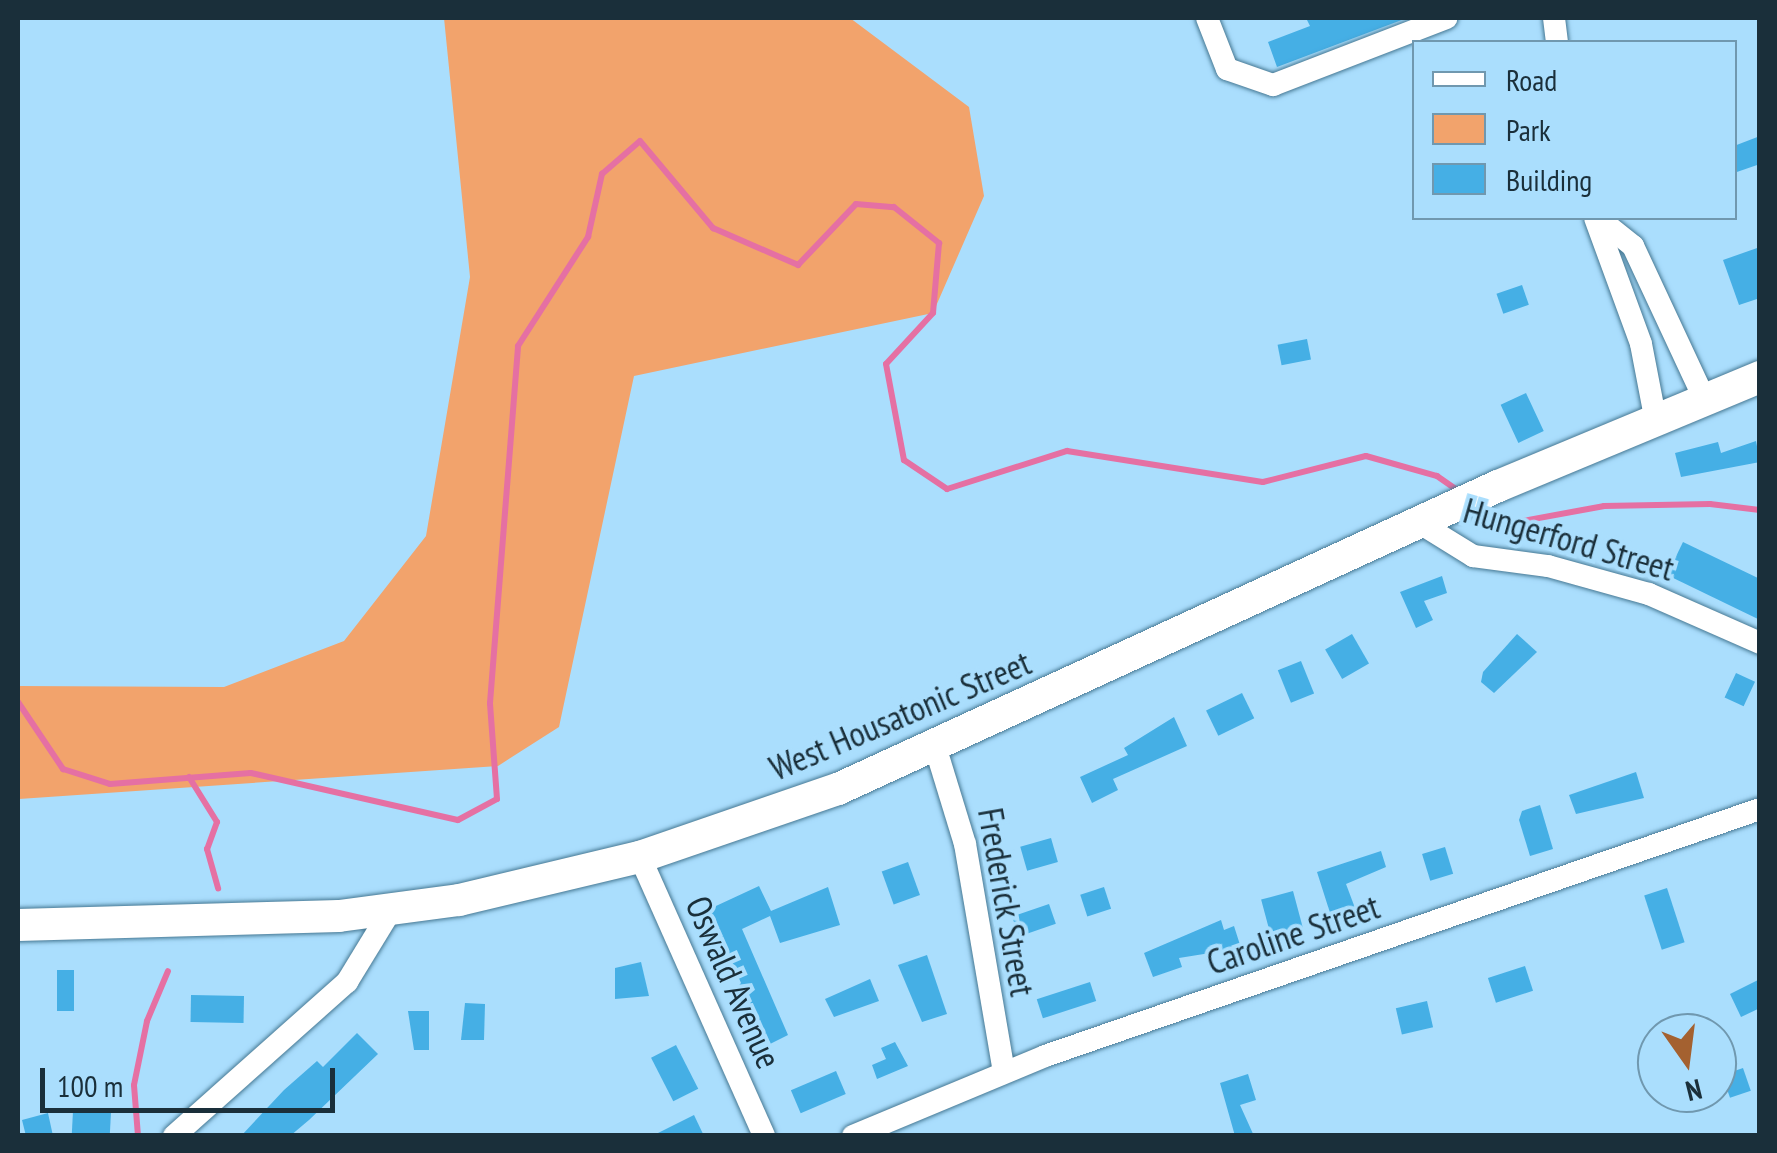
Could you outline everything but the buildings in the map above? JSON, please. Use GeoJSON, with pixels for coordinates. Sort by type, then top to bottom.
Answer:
{"type":"FeatureCollection","features":[{"type":"Feature","properties":{"kind":"highway","name":"West Housatonic Street"},"geometry":{"type":"LineString","coordinates":[[18,925],[391,910],[640,857],[767,816],[935,746],[1498,486],[1655,417],[1760,377]]}},
{"type":"Feature","properties":{"kind":"street"},"geometry":{"type":"LineString","coordinates":[[1207,18],[1228,68],[1273,84],[1448,18]]}},
{"type":"Feature","properties":{"kind":"street"},"geometry":{"type":"LineString","coordinates":[[1598,220],[1641,344],[1655,417]]}},
{"type":"Feature","properties":{"kind":"street"},"geometry":{"type":"LineString","coordinates":[[1600,220],[1633,246],[1704,398]]}},
{"type":"Feature","properties":{"kind":"street","name":"Hungerford Street"},"geometry":{"type":"LineString","coordinates":[[1430,517],[1473,556],[1548,566],[1649,594],[1760,643]]}},
{"type":"Feature","properties":{"kind":"street","name":"Frederick Street"},"geometry":{"type":"LineString","coordinates":[[935,746],[965,844],[1004,1072]]}},
{"type":"Feature","properties":{"kind":"street","name":"Caroline Street"},"geometry":{"type":"LineString","coordinates":[[853,1136],[1004,1072],[1760,808]]}},
{"type":"Feature","properties":{"kind":"street","name":"Oswald Avenue"},"geometry":{"type":"LineString","coordinates":[[640,857],[764,1136]]}},
{"type":"Feature","properties":{"kind":"street"},"geometry":{"type":"LineString","coordinates":[[174,1136],[347,982],[391,910]]}},
{"type":"Feature","properties":{"kind":"green space"},"geometry":{"type":"Polygon","coordinates":[[[444,18],[850,18],[969,107],[984,196],[933,313],[634,376],[559,727],[498,766],[19,799],[18,686],[224,687],[344,641],[426,536],[470,277],[444,18]]]}},
{"type":"Feature","properties":{"kind":"waterway"},"geometry":{"type":"LineString","coordinates":[[18,702],[63,769],[110,784],[251,773],[458,820],[497,799],[490,703],[518,346],[588,237],[602,174],[640,141],[713,228],[798,265],[856,204],[894,207],[939,243],[933,313],[886,364],[904,460],[947,489],[1067,451],[1263,482],[1366,456],[1437,476],[1460,492]]}},
{"type":"Feature","properties":{"kind":"waterway"},"geometry":{"type":"LineString","coordinates":[[1479,505],[1506,524],[1604,506],[1710,504],[1760,510]]}},
{"type":"Feature","properties":{"kind":"waterway"},"geometry":{"type":"LineString","coordinates":[[189,777],[217,822],[207,849],[218,888]]}},
{"type":"Feature","properties":{"kind":"waterway"},"geometry":{"type":"LineString","coordinates":[[138,1136],[134,1085],[147,1021],[168,971]]}}]}
